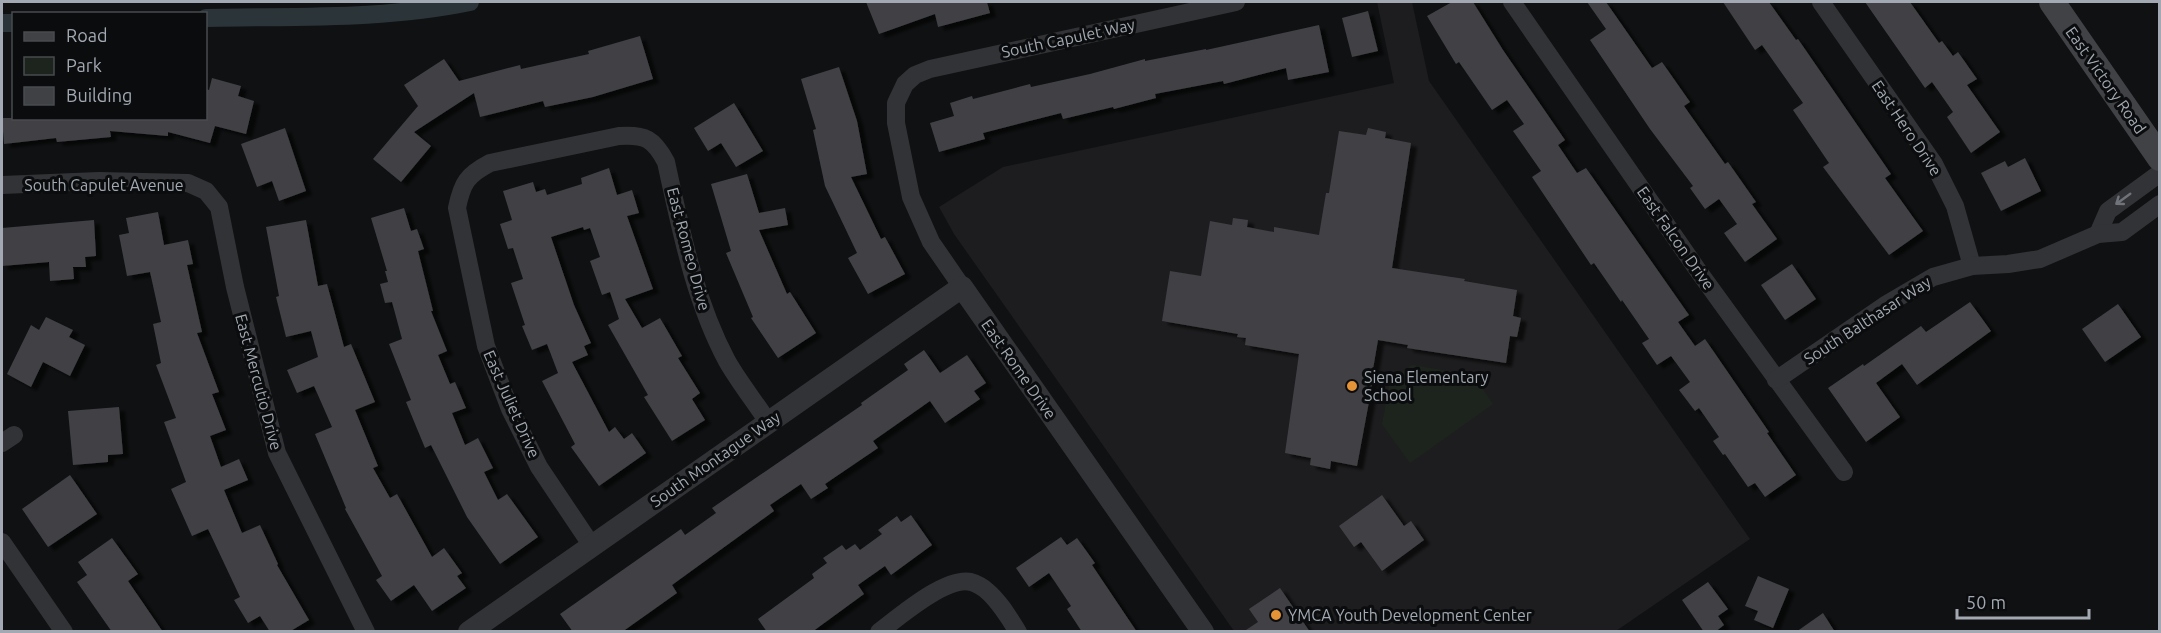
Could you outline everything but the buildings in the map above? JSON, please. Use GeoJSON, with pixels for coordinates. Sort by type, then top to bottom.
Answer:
{"type":"FeatureCollection","features":[{"type":"Feature","properties":{"kind":"main road","name":"East Victory Road"},"geometry":{"type":"LineString","coordinates":[[2052,2],[2160,158]]}},
{"type":"Feature","properties":{"kind":"street","name":"South Capulet Way"},"geometry":{"type":"LineString","coordinates":[[905,84],[915,75],[930,69],[1236,2]]}},
{"type":"Feature","properties":{"kind":"street","name":"East Falcon Drive"},"geometry":{"type":"LineString","coordinates":[[1512,2],[1776,380],[1844,472]]}},
{"type":"Feature","properties":{"kind":"street","name":"East Hero Drive"},"geometry":{"type":"LineString","coordinates":[[1821,2],[1934,164],[1955,206],[1972,266]]}},
{"type":"Feature","properties":{"kind":"street","name":"East Rome Drive"},"geometry":{"type":"LineString","coordinates":[[905,84],[896,103],[896,123],[911,197],[931,242],[1203,632]]}},
{"type":"Feature","properties":{"kind":"street","name":"East Romeo Drive"},"geometry":{"type":"LineString","coordinates":[[467,178],[490,163],[619,136],[635,135],[648,139],[659,149],[666,162],[686,252],[702,307],[728,362],[768,422]]}},
{"type":"Feature","properties":{"kind":"street"},"geometry":{"type":"LineString","coordinates":[[2098,234],[2108,211],[2160,173]]}},
{"type":"Feature","properties":{"kind":"street","name":"East Juliet Drive"},"geometry":{"type":"LineString","coordinates":[[467,178],[460,191],[457,208],[486,346],[510,409],[539,467],[592,546]]}},
{"type":"Feature","properties":{"kind":"street","name":"South Capulet Avenue"},"geometry":{"type":"LineString","coordinates":[[2,185],[99,181],[188,183],[206,192]]}},
{"type":"Feature","properties":{"kind":"street","name":"East Mercutio Drive"},"geometry":{"type":"LineString","coordinates":[[206,192],[219,207],[235,287],[277,453],[366,632]]}},
{"type":"Feature","properties":{"kind":"street","name":"South Balthasar Way"},"geometry":{"type":"LineString","coordinates":[[1776,380],[1887,304],[1932,277],[1972,266],[2040,259],[2098,234],[2122,232],[2160,204]]}},
{"type":"Feature","properties":{"kind":"street","name":"South Montague Way"},"geometry":{"type":"LineString","coordinates":[[469,632],[962,287]]}},
{"type":"Feature","properties":{"kind":"street"},"geometry":{"type":"LineString","coordinates":[[2,542],[64,632]]}},
{"type":"Feature","properties":{"kind":"street"},"geometry":{"type":"LineString","coordinates":[[879,632],[940,589],[955,583],[971,582],[986,590],[999,603],[1018,632]]}},
{"type":"Feature","properties":{"kind":"shaded area","name":"Siena Elementary School"},"geometry":{"type":"Polygon","coordinates":[[[1377,2],[1412,2],[1429,81],[1750,539],[1616,631],[1234,631],[954,234],[939,207],[1003,167],[1394,83],[1377,2]]]}},
{"type":"Feature","properties":{"kind":"green space"},"geometry":{"type":"Polygon","coordinates":[[[1412,365],[1473,375],[1493,404],[1410,463],[1382,424],[1390,381],[1412,365]]]}},
{"type":"Feature","properties":{"kind":"waterway"},"geometry":{"type":"LineString","coordinates":[[207,18],[305,17],[405,12],[470,2]]}},
{"type":"Feature","properties":{"kind":"waterway"},"geometry":{"type":"LineString","coordinates":[[2,23],[12,23]]}},
{"type":"Feature","properties":{"kind":"place","name":"Siena Elementary School"},"geometry":{"type":"Point","coordinates":[1352,386]}},
{"type":"Feature","properties":{"kind":"place","name":"YMCA Youth Development Center"},"geometry":{"type":"Point","coordinates":[1276,615]}}]}
